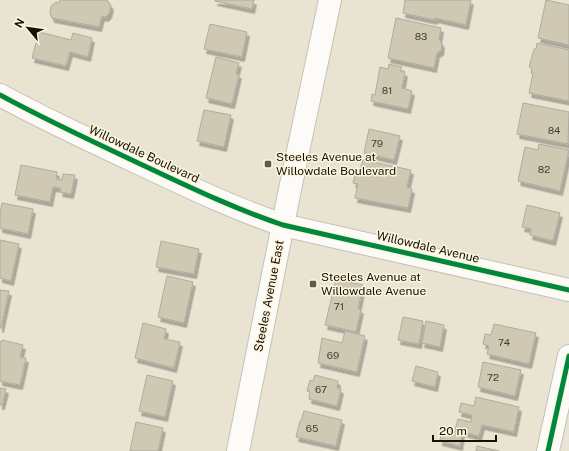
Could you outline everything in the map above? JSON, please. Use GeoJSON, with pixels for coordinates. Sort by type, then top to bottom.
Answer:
{"type":"FeatureCollection","features":[{"type":"Feature","properties":{"kind":"street","name":"Steeles Avenue East"},"geometry":{"type":"LineString","coordinates":[[238,451],[330,0]]}},
{"type":"Feature","properties":{"kind":"street","name":"Willowdale Boulevard"},"geometry":{"type":"LineString","coordinates":[[0,95],[34,113],[180,182],[251,214],[283,225]]}},
{"type":"Feature","properties":{"kind":"street","name":"Willowdale Avenue"},"geometry":{"type":"LineString","coordinates":[[283,225],[569,290]]}},
{"type":"Feature","properties":{"kind":"street"},"geometry":{"type":"LineString","coordinates":[[548,451],[569,356]]}},
{"type":"Feature","properties":{"kind":"building"},"geometry":{"type":"Polygon","coordinates":[[[60,0],[105,0],[108,1],[111,6],[109,14],[106,17],[102,16],[99,27],[52,18],[50,13],[51,6],[56,2],[59,3],[60,0]]]}},
{"type":"Feature","properties":{"kind":"building"},"geometry":{"type":"Polygon","coordinates":[[[215,0],[254,0],[252,9],[215,0]]]}},
{"type":"Feature","properties":{"kind":"building"},"geometry":{"type":"Polygon","coordinates":[[[405,0],[471,0],[466,25],[403,13],[405,0]]]}},
{"type":"Feature","properties":{"kind":"building"},"geometry":{"type":"Polygon","coordinates":[[[546,0],[569,5],[569,45],[538,38],[546,0]]]}},
{"type":"Feature","properties":{"kind":"building"},"geometry":{"type":"Polygon","coordinates":[[[396,18],[441,28],[439,39],[442,44],[441,51],[437,53],[434,68],[388,58],[396,18]]]}},
{"type":"Feature","properties":{"kind":"building"},"geometry":{"type":"Polygon","coordinates":[[[210,24],[247,32],[242,57],[204,49],[210,24]]]}},
{"type":"Feature","properties":{"kind":"building"},"geometry":{"type":"Polygon","coordinates":[[[39,32],[71,40],[73,33],[92,38],[88,57],[70,52],[66,66],[32,58],[39,32]]]}},
{"type":"Feature","properties":{"kind":"building"},"geometry":{"type":"Polygon","coordinates":[[[537,43],[569,50],[569,101],[529,93],[533,73],[531,73],[532,68],[529,67],[537,43]]]}},
{"type":"Feature","properties":{"kind":"building"},"geometry":{"type":"Polygon","coordinates":[[[216,57],[239,63],[236,74],[239,74],[232,104],[206,98],[216,57]]]}},
{"type":"Feature","properties":{"kind":"building"},"geometry":{"type":"Polygon","coordinates":[[[389,64],[402,67],[400,71],[405,72],[402,88],[412,91],[408,109],[371,101],[372,94],[375,95],[380,67],[388,69],[389,64]]]}},
{"type":"Feature","properties":{"kind":"building"},"geometry":{"type":"Polygon","coordinates":[[[523,103],[569,112],[568,144],[517,134],[523,103]]]}},
{"type":"Feature","properties":{"kind":"building"},"geometry":{"type":"Polygon","coordinates":[[[204,110],[231,115],[224,147],[197,141],[204,110]]]}},
{"type":"Feature","properties":{"kind":"building"},"geometry":{"type":"Polygon","coordinates":[[[369,129],[400,136],[394,160],[364,153],[369,129]]]}},
{"type":"Feature","properties":{"kind":"building"},"geometry":{"type":"Polygon","coordinates":[[[539,144],[569,150],[560,191],[518,181],[525,147],[538,150],[539,144]]]}},
{"type":"Feature","properties":{"kind":"building"},"geometry":{"type":"Polygon","coordinates":[[[363,160],[411,170],[407,187],[412,189],[408,208],[355,198],[358,184],[353,183],[356,172],[359,173],[363,160]]]}},
{"type":"Feature","properties":{"kind":"building"},"geometry":{"type":"Polygon","coordinates":[[[21,165],[57,172],[56,179],[62,180],[63,174],[75,175],[71,194],[60,192],[61,188],[53,187],[50,202],[15,195],[21,165]]]}},
{"type":"Feature","properties":{"kind":"building"},"geometry":{"type":"Polygon","coordinates":[[[2,203],[33,209],[28,234],[0,228],[2,203]]]}},
{"type":"Feature","properties":{"kind":"building"},"geometry":{"type":"Polygon","coordinates":[[[527,205],[560,213],[553,241],[530,235],[531,229],[522,227],[527,205]]]}},
{"type":"Feature","properties":{"kind":"building"},"geometry":{"type":"Polygon","coordinates":[[[0,240],[19,244],[11,281],[0,278],[0,240]]]}},
{"type":"Feature","properties":{"kind":"building"},"geometry":{"type":"Polygon","coordinates":[[[161,241],[199,249],[194,274],[156,267],[161,241]]]}},
{"type":"Feature","properties":{"kind":"building"},"geometry":{"type":"Polygon","coordinates":[[[167,276],[193,282],[184,323],[158,317],[167,276]]]}},
{"type":"Feature","properties":{"kind":"building"},"geometry":{"type":"Polygon","coordinates":[[[336,279],[363,285],[358,309],[361,309],[356,332],[325,325],[336,279]]]}},
{"type":"Feature","properties":{"kind":"building"},"geometry":{"type":"Polygon","coordinates":[[[0,290],[9,291],[1,328],[0,328],[0,290]]]}},
{"type":"Feature","properties":{"kind":"building"},"geometry":{"type":"Polygon","coordinates":[[[403,317],[423,321],[419,344],[398,340],[403,317]]]}},
{"type":"Feature","properties":{"kind":"building"},"geometry":{"type":"Polygon","coordinates":[[[426,321],[444,325],[440,347],[422,343],[426,321]]]}},
{"type":"Feature","properties":{"kind":"building"},"geometry":{"type":"Polygon","coordinates":[[[143,323],[166,329],[164,339],[180,342],[174,368],[135,358],[143,323]]]}},
{"type":"Feature","properties":{"kind":"building"},"geometry":{"type":"Polygon","coordinates":[[[494,324],[536,333],[529,364],[487,354],[489,346],[483,344],[485,334],[491,335],[494,324]]]}},
{"type":"Feature","properties":{"kind":"building"},"geometry":{"type":"Polygon","coordinates":[[[345,331],[365,336],[357,372],[318,363],[322,338],[342,343],[345,331]]]}},
{"type":"Feature","properties":{"kind":"building"},"geometry":{"type":"Polygon","coordinates":[[[2,340],[23,345],[20,357],[26,358],[20,385],[0,381],[0,342],[2,340]]]}},
{"type":"Feature","properties":{"kind":"building"},"geometry":{"type":"Polygon","coordinates":[[[483,362],[521,370],[515,396],[478,387],[483,362]]]}},
{"type":"Feature","properties":{"kind":"building"},"geometry":{"type":"Polygon","coordinates":[[[416,366],[438,372],[435,387],[412,381],[416,366]]]}},
{"type":"Feature","properties":{"kind":"building"},"geometry":{"type":"Polygon","coordinates":[[[147,375],[173,381],[165,417],[139,411],[147,375]]]}},
{"type":"Feature","properties":{"kind":"building"},"geometry":{"type":"Polygon","coordinates":[[[315,375],[338,381],[337,388],[341,389],[337,406],[309,399],[310,392],[307,391],[310,380],[313,381],[315,375]]]}},
{"type":"Feature","properties":{"kind":"building"},"geometry":{"type":"Polygon","coordinates":[[[0,388],[6,389],[2,405],[0,405],[0,388]]]}},
{"type":"Feature","properties":{"kind":"building"},"geometry":{"type":"Polygon","coordinates":[[[476,397],[519,407],[514,432],[482,425],[479,436],[455,430],[458,419],[471,422],[472,415],[459,412],[461,403],[474,406],[476,397]]]}},
{"type":"Feature","properties":{"kind":"building"},"geometry":{"type":"Polygon","coordinates":[[[304,411],[342,420],[336,446],[296,437],[304,411]]]}},
{"type":"Feature","properties":{"kind":"building"},"geometry":{"type":"Polygon","coordinates":[[[136,422],[163,428],[158,451],[130,451],[136,422]]]}},
{"type":"Feature","properties":{"kind":"building"},"geometry":{"type":"Polygon","coordinates":[[[442,429],[462,433],[460,446],[440,441],[442,429]]]}},
{"type":"Feature","properties":{"kind":"building"},"geometry":{"type":"Polygon","coordinates":[[[477,446],[499,451],[476,451],[477,446]]]}},
{"type":"Feature","properties":{"kind":"cycle path"},"geometry":{"type":"LineString","coordinates":[[0,95],[67,129],[189,187],[245,211],[283,225],[569,290]]}},
{"type":"Feature","properties":{"kind":"cycle path"},"geometry":{"type":"LineString","coordinates":[[548,451],[569,356]]}},
{"type":"Feature","properties":{"kind":"place","name":"Steeles Avenue at Willowdale Boulevard"},"geometry":{"type":"Point","coordinates":[268,164]}},
{"type":"Feature","properties":{"kind":"place","name":"Steeles Avenue at Willowdale Avenue"},"geometry":{"type":"Point","coordinates":[313,284]}}]}
